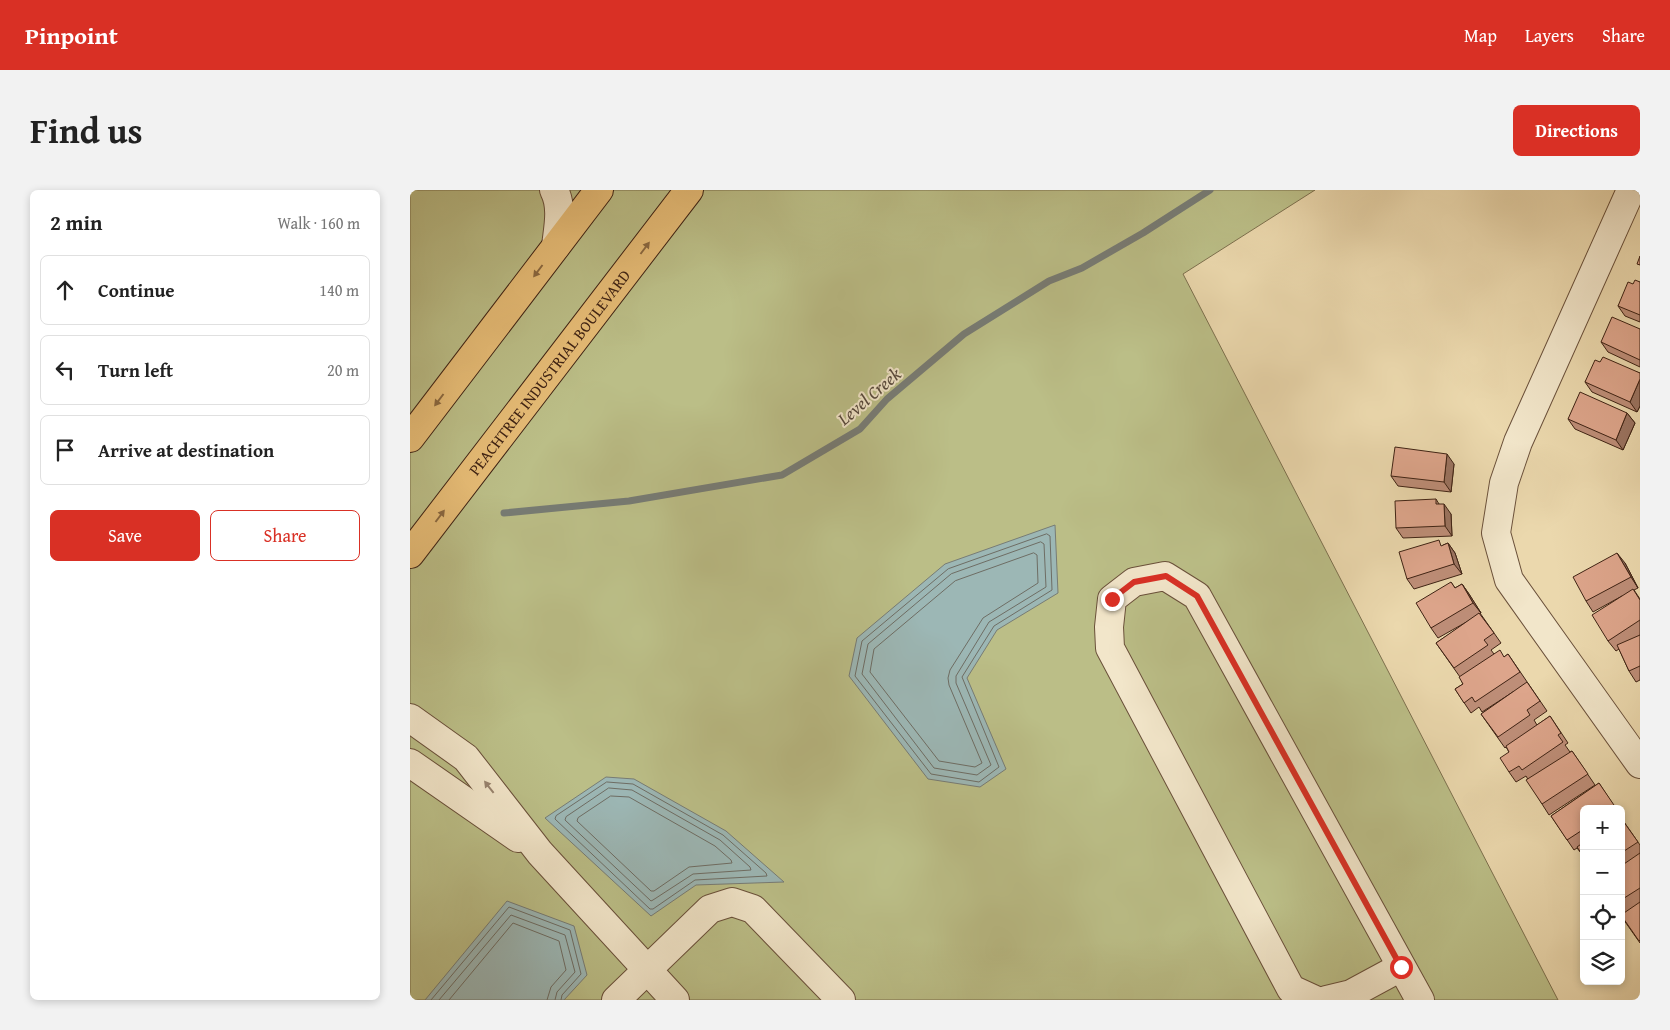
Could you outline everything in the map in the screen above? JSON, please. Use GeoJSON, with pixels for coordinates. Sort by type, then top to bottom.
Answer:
{"type":"FeatureCollection","features":[{"type":"Feature","properties":{"kind":"highway"},"geometry":{"type":"LineString","coordinates":[[410,438],[599,190]]}},
{"type":"Feature","properties":{"kind":"highway","name":"PEACHTREE INDUSTRIAL BOULEVARD"},"geometry":{"type":"LineString","coordinates":[[410,554],[688,190]]}},
{"type":"Feature","properties":{"kind":"street"},"geometry":{"type":"LineString","coordinates":[[554,190],[559,212],[556,246]]}},
{"type":"Feature","properties":{"kind":"street"},"geometry":{"type":"LineString","coordinates":[[1631,190],[1518,442],[1504,483],[1496,533],[1509,580],[1640,764]]}},
{"type":"Feature","properties":{"kind":"street"},"geometry":{"type":"LineString","coordinates":[[1315,1000],[1291,989],[1110,648],[1109,626],[1112,599],[1134,582],[1166,576],[1197,596],[1420,1000]]}},
{"type":"Feature","properties":{"kind":"street"},"geometry":{"type":"LineString","coordinates":[[410,718],[466,758],[540,853],[675,1000]]}},
{"type":"Feature","properties":{"kind":"street"},"geometry":{"type":"LineString","coordinates":[[410,763],[540,853]]}},
{"type":"Feature","properties":{"kind":"street"},"geometry":{"type":"LineString","coordinates":[[616,1000],[710,909],[732,902],[753,909],[841,1000]]}},
{"type":"Feature","properties":{"kind":"street"},"geometry":{"type":"LineString","coordinates":[[1326,1000],[1351,994],[1401,967]]}},
{"type":"Feature","properties":{"kind":"green space"},"geometry":{"type":"Polygon","coordinates":[[[410,190],[1315,190],[1183,274],[1558,1000],[410,1000],[410,190]]]}},
{"type":"Feature","properties":{"kind":"water"},"geometry":{"type":"Polygon","coordinates":[[[1055,525],[1058,593],[997,630],[967,678],[1006,769],[980,787],[928,779],[849,676],[857,638],[945,564],[1055,525]]]}},
{"type":"Feature","properties":{"kind":"water"},"geometry":{"type":"Polygon","coordinates":[[[606,777],[634,779],[726,831],[784,882],[696,885],[651,916],[545,818],[606,777]]]}},
{"type":"Feature","properties":{"kind":"water"},"geometry":{"type":"Polygon","coordinates":[[[507,901],[574,926],[587,975],[564,1000],[425,1000],[507,901]]]}},
{"type":"Feature","properties":{"kind":"building"},"geometry":{"type":"Polygon","coordinates":[[[1635,280],[1640,282],[1640,315],[1618,306],[1628,282],[1633,284],[1635,280]]]}},
{"type":"Feature","properties":{"kind":"building"},"geometry":{"type":"Polygon","coordinates":[[[1612,317],[1640,329],[1640,360],[1601,342],[1612,317]]]}},
{"type":"Feature","properties":{"kind":"building"},"geometry":{"type":"Polygon","coordinates":[[[1603,357],[1640,373],[1640,379],[1630,402],[1585,382],[1595,360],[1600,362],[1603,357]]]}},
{"type":"Feature","properties":{"kind":"building"},"geometry":{"type":"Polygon","coordinates":[[[1580,392],[1627,413],[1616,440],[1568,419],[1580,392]]]}},
{"type":"Feature","properties":{"kind":"building"},"geometry":{"type":"Polygon","coordinates":[[[1395,447],[1447,454],[1444,482],[1391,476],[1395,447]]]}},
{"type":"Feature","properties":{"kind":"building"},"geometry":{"type":"Polygon","coordinates":[[[1436,499],[1436,504],[1444,504],[1445,526],[1396,528],[1395,501],[1436,499]]]}},
{"type":"Feature","properties":{"kind":"building"},"geometry":{"type":"Polygon","coordinates":[[[1439,540],[1441,546],[1448,543],[1454,564],[1407,579],[1399,552],[1439,540]]]}},
{"type":"Feature","properties":{"kind":"building"},"geometry":{"type":"Polygon","coordinates":[[[1617,553],[1631,577],[1586,601],[1573,577],[1617,553]]]}},
{"type":"Feature","properties":{"kind":"building"},"geometry":{"type":"Polygon","coordinates":[[[1451,582],[1455,588],[1462,584],[1473,603],[1431,628],[1416,603],[1451,582]]]}},
{"type":"Feature","properties":{"kind":"building"},"geometry":{"type":"Polygon","coordinates":[[[1633,589],[1640,600],[1640,620],[1608,641],[1592,615],[1633,589]]]}},
{"type":"Feature","properties":{"kind":"building"},"geometry":{"type":"Polygon","coordinates":[[[1479,613],[1494,633],[1484,640],[1488,645],[1454,668],[1436,643],[1479,613]]]}},
{"type":"Feature","properties":{"kind":"building"},"geometry":{"type":"Polygon","coordinates":[[[1640,635],[1640,666],[1629,671],[1617,645],[1640,635]]]}},
{"type":"Feature","properties":{"kind":"building"},"geometry":{"type":"Polygon","coordinates":[[[1500,650],[1504,657],[1508,654],[1520,672],[1475,702],[1472,697],[1464,703],[1455,689],[1463,684],[1459,677],[1500,650]]]}},
{"type":"Feature","properties":{"kind":"building"},"geometry":{"type":"Polygon","coordinates":[[[1527,682],[1540,701],[1527,710],[1530,715],[1498,737],[1481,714],[1527,682]]]}},
{"type":"Feature","properties":{"kind":"building"},"geometry":{"type":"Polygon","coordinates":[[[1550,716],[1561,733],[1558,735],[1563,742],[1522,770],[1519,766],[1509,772],[1500,758],[1509,752],[1506,746],[1550,716]]]}},
{"type":"Feature","properties":{"kind":"building"},"geometry":{"type":"Polygon","coordinates":[[[1572,751],[1588,774],[1542,804],[1526,780],[1572,751]]]}},
{"type":"Feature","properties":{"kind":"building"},"geometry":{"type":"Polygon","coordinates":[[[1599,783],[1614,805],[1580,805],[1580,832],[1567,840],[1551,816],[1599,783]]]}},
{"type":"Feature","properties":{"kind":"building"},"geometry":{"type":"Polygon","coordinates":[[[1625,824],[1638,842],[1625,850],[1625,824]]]}},
{"type":"Feature","properties":{"kind":"building"},"geometry":{"type":"Polygon","coordinates":[[[1640,853],[1640,888],[1625,897],[1625,895],[1625,863],[1640,853]]]}},
{"type":"Feature","properties":{"kind":"building"},"geometry":{"type":"Polygon","coordinates":[[[1640,902],[1639,941],[1625,921],[1625,912],[1640,902]]]}},
{"type":"Feature","properties":{"kind":"waterway","name":"Level Creek"},"geometry":{"type":"LineString","coordinates":[[504,513],[629,501],[782,475],[860,429],[887,399],[964,334],[1049,281],[1082,268],[1143,233],[1210,190]]}},
{"type":"Feature","properties":{"kind":"route"},"geometry":{"type":"LineString","coordinates":[[1112,599],[1134,582],[1166,576],[1197,596],[1401,967]]}}]}
